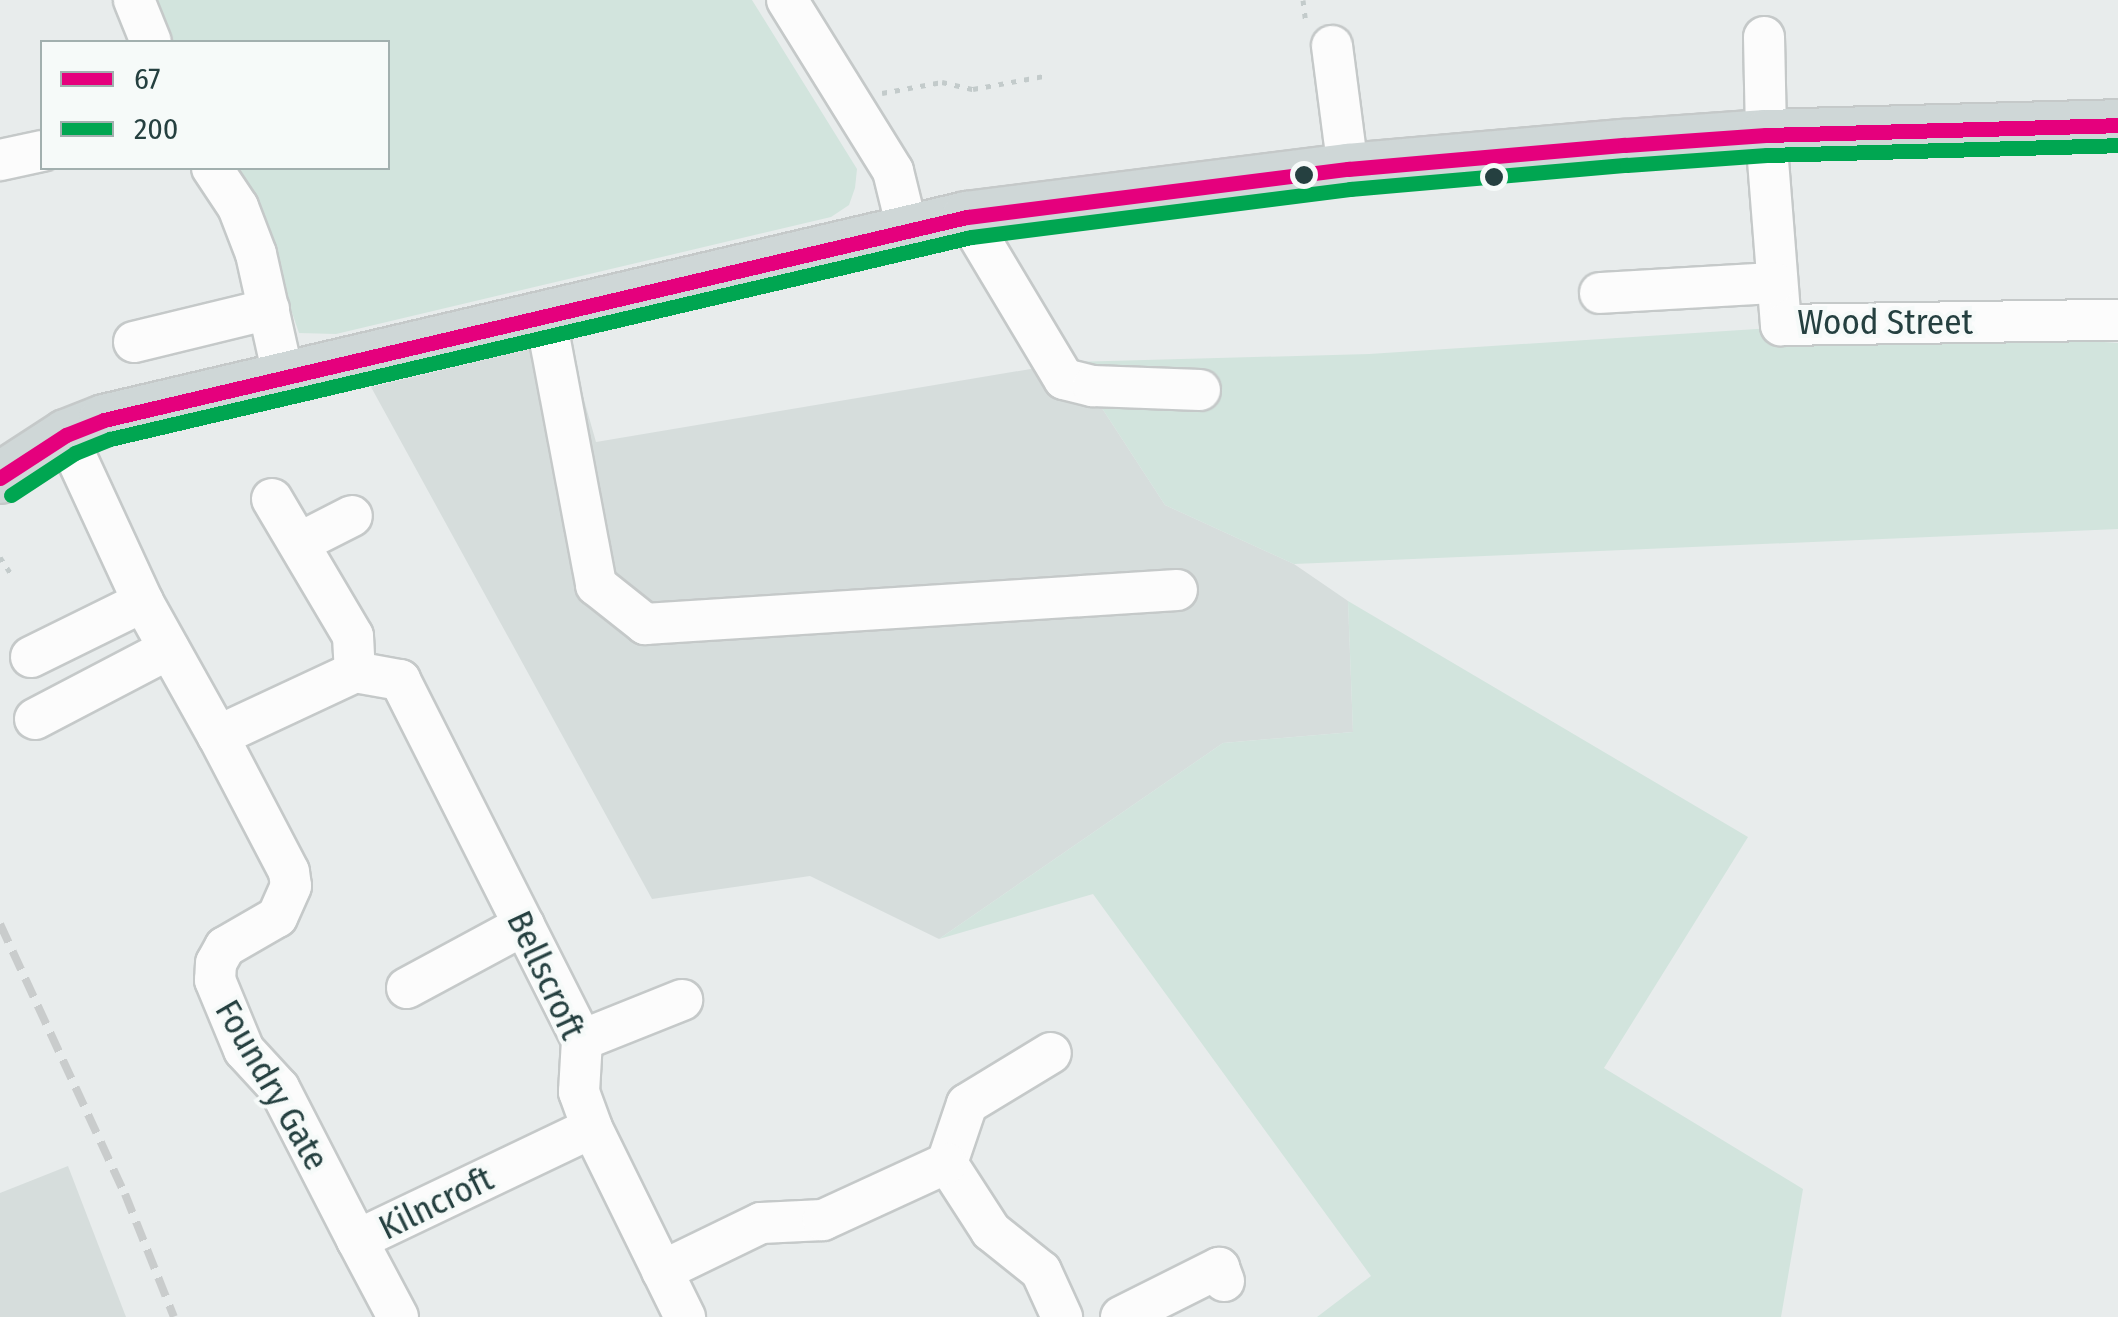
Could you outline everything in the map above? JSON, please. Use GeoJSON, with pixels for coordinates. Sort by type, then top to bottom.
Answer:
{"type":"FeatureCollection","features":[{"type":"Feature","properties":{"kind":"main road"},"geometry":{"type":"LineString","coordinates":[[0,478],[66,436],[104,420],[966,217],[1348,169],[1766,135],[2118,125]]}},
{"type":"Feature","properties":{"kind":"street"},"geometry":{"type":"LineString","coordinates":[[134,0],[150,40]]}},
{"type":"Feature","properties":{"kind":"street"},"geometry":{"type":"LineString","coordinates":[[788,0],[892,172],[907,228]]}},
{"type":"Feature","properties":{"kind":"street","name":"Wood Street"},"geometry":{"type":"LineString","coordinates":[[1764,37],[1766,135],[1781,325],[2118,320]]}},
{"type":"Feature","properties":{"kind":"street"},"geometry":{"type":"LineString","coordinates":[[1332,46],[1348,169]]}},
{"type":"Feature","properties":{"kind":"street"},"geometry":{"type":"LineString","coordinates":[[0,160],[40,150]]}},
{"type":"Feature","properties":{"kind":"street"},"geometry":{"type":"LineString","coordinates":[[213,170],[238,208],[256,254],[284,376]]}},
{"type":"Feature","properties":{"kind":"street"},"geometry":{"type":"LineString","coordinates":[[966,217],[1064,379],[1093,386],[1200,390]]}},
{"type":"Feature","properties":{"kind":"street"},"geometry":{"type":"LineString","coordinates":[[1600,293],[1775,282]]}},
{"type":"Feature","properties":{"kind":"street"},"geometry":{"type":"LineString","coordinates":[[134,342],[268,309]]}},
{"type":"Feature","properties":{"kind":"street"},"geometry":{"type":"LineString","coordinates":[[544,314],[596,585],[645,624],[1177,590]]}},
{"type":"Feature","properties":{"kind":"street","name":"Foundry Gate"},"geometry":{"type":"LineString","coordinates":[[66,436],[143,602],[289,872],[291,886],[277,917],[225,947],[216,963],[214,980],[244,1050],[280,1088],[358,1240]]}},
{"type":"Feature","properties":{"kind":"street"},"geometry":{"type":"LineString","coordinates":[[218,736],[355,672],[353,636],[272,498]]}},
{"type":"Feature","properties":{"kind":"street"},"geometry":{"type":"LineString","coordinates":[[301,542],[352,516]]}},
{"type":"Feature","properties":{"kind":"street"},"geometry":{"type":"LineString","coordinates":[[31,658],[143,602]]}},
{"type":"Feature","properties":{"kind":"street"},"geometry":{"type":"LineString","coordinates":[[35,719],[169,649]]}},
{"type":"Feature","properties":{"kind":"street","name":"Bellscroft"},"geometry":{"type":"LineString","coordinates":[[355,672],[400,680],[582,1040],[579,1092],[592,1128],[685,1317]]}},
{"type":"Feature","properties":{"kind":"street"},"geometry":{"type":"LineString","coordinates":[[407,988],[524,925]]}},
{"type":"Feature","properties":{"kind":"street"},"geometry":{"type":"LineString","coordinates":[[582,1040],[682,1000]]}},
{"type":"Feature","properties":{"kind":"street"},"geometry":{"type":"LineString","coordinates":[[662,1271],[761,1223],[822,1220],[947,1162],[967,1104],[1051,1053]]}},
{"type":"Feature","properties":{"kind":"street","name":"Kilncroft"},"geometry":{"type":"LineString","coordinates":[[398,1317],[358,1240],[592,1128]]}},
{"type":"Feature","properties":{"kind":"street"},"geometry":{"type":"LineString","coordinates":[[947,1162],[991,1230],[1041,1271],[1062,1317]]}},
{"type":"Feature","properties":{"kind":"street"},"geometry":{"type":"LineString","coordinates":[[1121,1317],[1218,1268],[1224,1281]]}},
{"type":"Feature","properties":{"kind":"path"},"geometry":{"type":"LineString","coordinates":[[849,98],[942,82],[973,89],[1048,75]]}},
{"type":"Feature","properties":{"kind":"path"},"geometry":{"type":"LineString","coordinates":[[0,557],[13,577]]}},
{"type":"Feature","properties":{"kind":"shaded area"},"geometry":{"type":"Polygon","coordinates":[[[150,0],[752,0],[857,169],[855,188],[849,205],[831,217],[336,334],[299,333],[252,195],[234,170],[390,170],[390,40],[167,40],[150,0]]]}},
{"type":"Feature","properties":{"kind":"shaded area"},"geometry":{"type":"Polygon","coordinates":[[[1848,323],[2118,343],[2118,529],[1294,564],[1165,505],[1072,362],[1369,354],[1848,323]]]}},
{"type":"Feature","properties":{"kind":"shaded area"},"geometry":{"type":"Polygon","coordinates":[[[567,340],[596,442],[1072,362],[1165,505],[1294,564],[1348,601],[1353,732],[1223,743],[939,939],[810,876],[652,899],[371,387],[567,340]]]}},
{"type":"Feature","properties":{"kind":"shaded area"},"geometry":{"type":"Polygon","coordinates":[[[1348,601],[1748,837],[1604,1068],[1803,1189],[1781,1317],[1317,1317],[1371,1276],[1093,894],[939,939],[1223,743],[1353,732],[1348,601]]]}},
{"type":"Feature","properties":{"kind":"shaded area"},"geometry":{"type":"Polygon","coordinates":[[[68,1166],[126,1317],[0,1317],[0,1193],[68,1166]]]}},
{"type":"Feature","properties":{"kind":"railway"},"geometry":{"type":"LineString","coordinates":[[0,924],[125,1194],[174,1317]]}},
{"type":"Feature","properties":{"kind":"transit line","name":"67"},"geometry":{"type":"LineString","coordinates":[[0,478],[66,435],[104,420],[967,217],[1348,169],[1625,145],[1766,135],[2118,125]]}},
{"type":"Feature","properties":{"kind":"transit line","name":"200"},"geometry":{"type":"LineString","coordinates":[[11,495],[75,453],[110,439],[971,237],[1350,189],[1627,165],[1767,155],[2118,145]]}}]}
